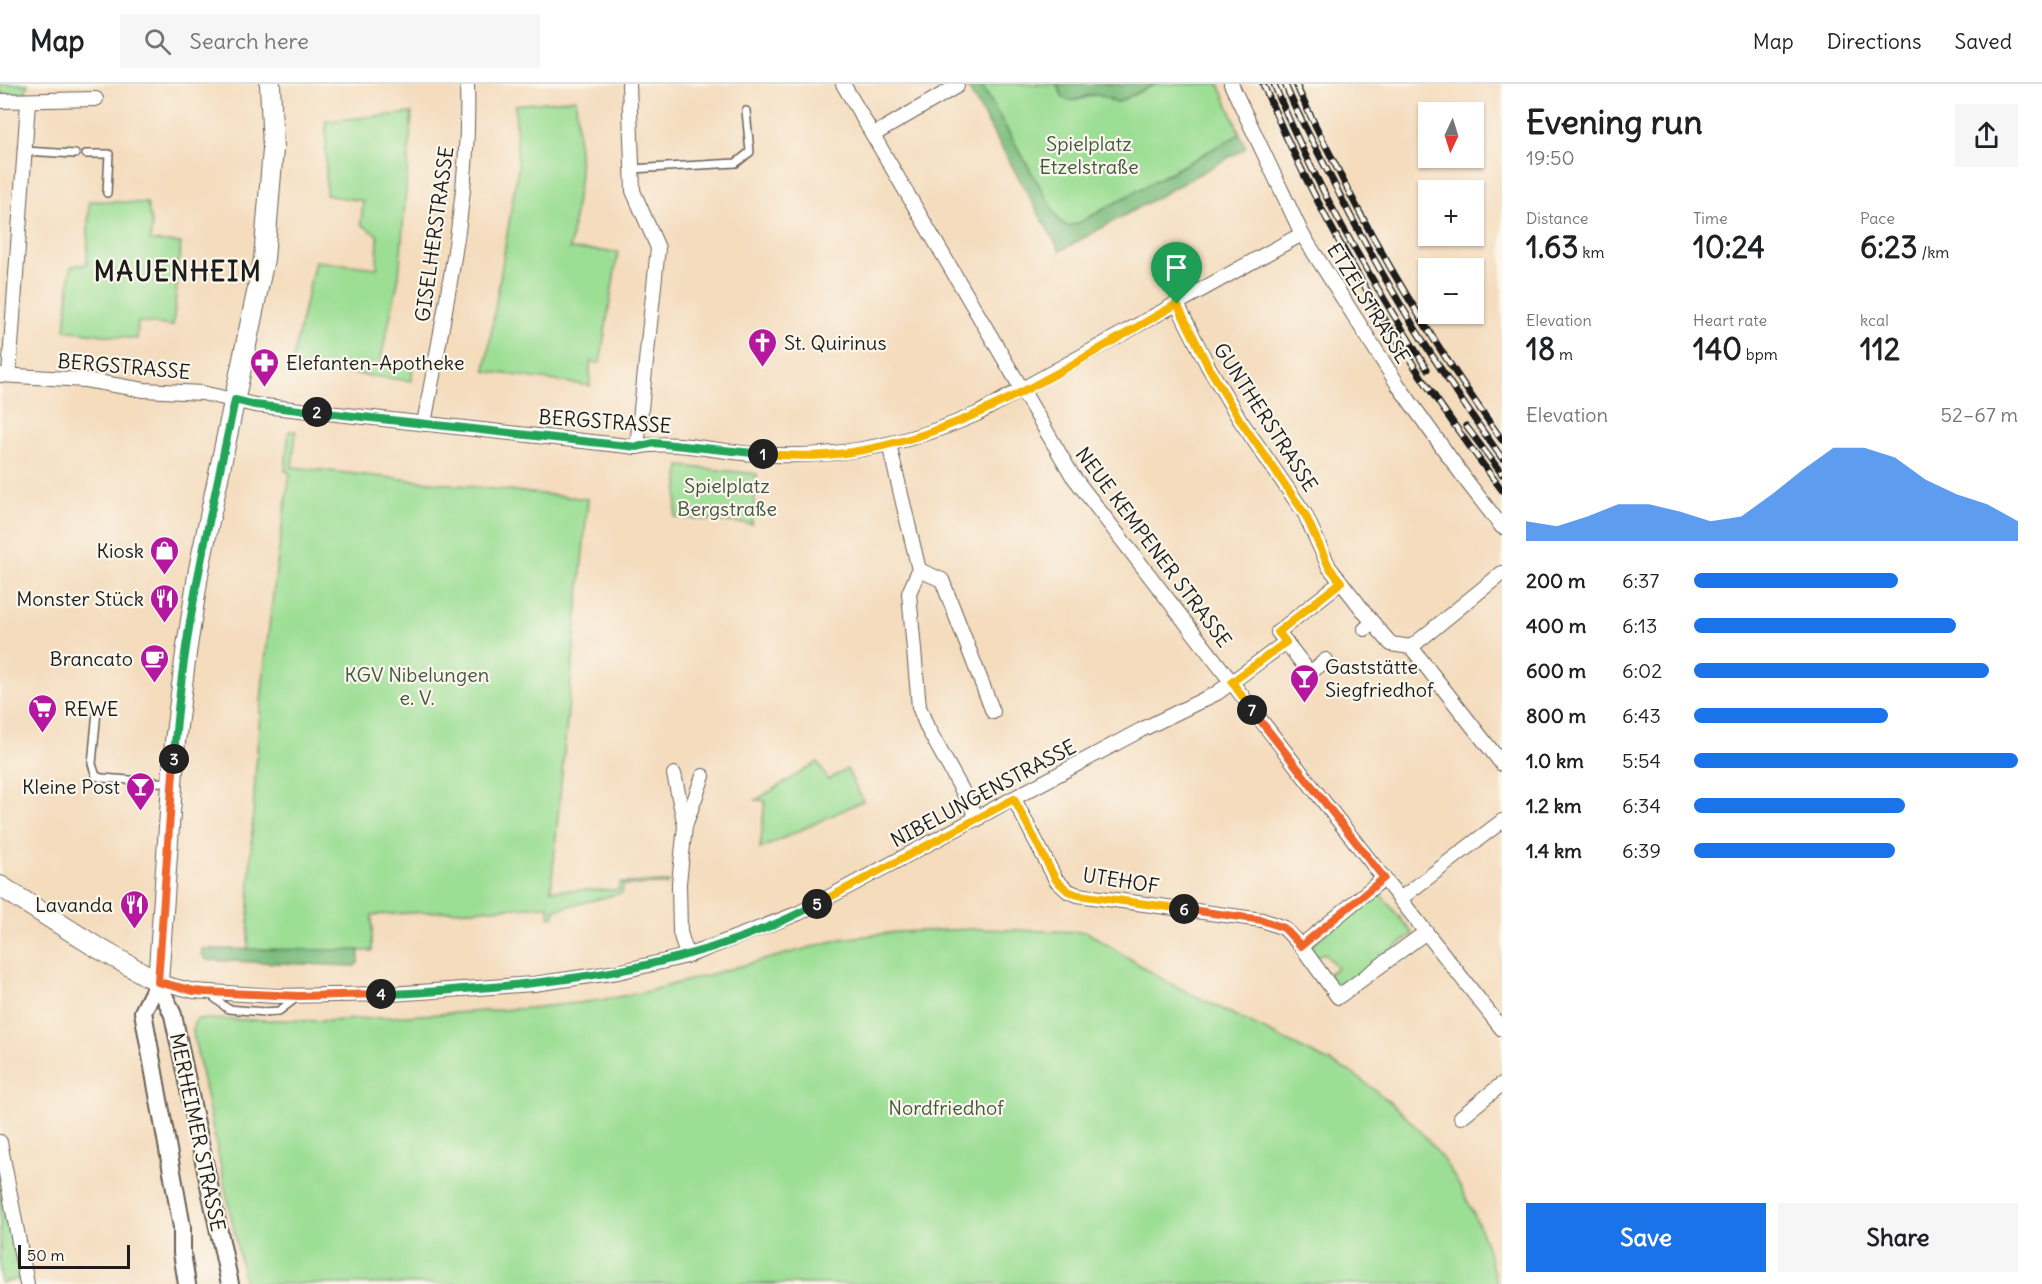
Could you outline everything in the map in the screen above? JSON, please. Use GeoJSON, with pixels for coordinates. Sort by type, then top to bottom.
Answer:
{"type":"FeatureCollection","features":[{"type":"Feature","properties":{"kind":"main road","name":"MERHEIMER STRASSE"},"geometry":{"type":"LineString","coordinates":[[158,982],[175,742],[184,664],[199,569],[264,259],[273,149],[270,84]]}},
{"type":"Feature","properties":{"kind":"main road"},"geometry":{"type":"LineString","coordinates":[[0,886],[93,945],[158,982]]}},
{"type":"Feature","properties":{"kind":"street","name":"GISELHERSTRASSE"},"geometry":{"type":"LineString","coordinates":[[424,424],[463,204],[468,125],[467,84]]}},
{"type":"Feature","properties":{"kind":"street"},"geometry":{"type":"LineString","coordinates":[[629,84],[633,191],[658,248],[637,447]]}},
{"type":"Feature","properties":{"kind":"street","name":"NEUE KEMPENER STRASSE"},"geometry":{"type":"LineString","coordinates":[[843,84],[1072,475],[1502,1029]]}},
{"type":"Feature","properties":{"kind":"street","name":"ETZELSTRASSE"},"geometry":{"type":"LineString","coordinates":[[1231,84],[1302,234],[1398,385],[1502,527]]}},
{"type":"Feature","properties":{"kind":"street"},"geometry":{"type":"LineString","coordinates":[[873,135],[957,86]]}},
{"type":"Feature","properties":{"kind":"street"},"geometry":{"type":"LineString","coordinates":[[0,101],[96,99]]}},
{"type":"Feature","properties":{"kind":"street"},"geometry":{"type":"LineString","coordinates":[[5,375],[28,102]]}},
{"type":"Feature","properties":{"kind":"street","name":"BERGSTRASSE"},"geometry":{"type":"LineString","coordinates":[[5,375],[85,380],[144,390],[202,393],[255,405],[637,447],[654,443],[756,454],[827,455],[889,444],[944,429],[977,414],[1302,234]]}},
{"type":"Feature","properties":{"kind":"street","name":"GUNTHERSTRASSE"},"geometry":{"type":"LineString","coordinates":[[1177,304],[1208,366],[1240,420],[1305,514],[1329,567],[1369,626],[1391,644],[1411,647]]}},
{"type":"Feature","properties":{"kind":"street"},"geometry":{"type":"LineString","coordinates":[[889,444],[919,570],[909,593],[919,707],[927,727],[978,819]]}},
{"type":"Feature","properties":{"kind":"street"},"geometry":{"type":"LineString","coordinates":[[919,570],[942,580],[993,712]]}},
{"type":"Feature","properties":{"kind":"street"},"geometry":{"type":"LineString","coordinates":[[1502,573],[1411,647],[1502,764]]}},
{"type":"Feature","properties":{"kind":"street"},"geometry":{"type":"LineString","coordinates":[[1326,660],[1310,673],[1278,632],[1341,582]]}},
{"type":"Feature","properties":{"kind":"street","name":"NIBELUNGENSTRASSE"},"geometry":{"type":"LineString","coordinates":[[158,982],[208,992],[299,996],[390,994],[534,984],[618,972],[687,956],[799,913],[1142,730],[1217,693],[1286,642]]}},
{"type":"Feature","properties":{"kind":"street"},"geometry":{"type":"LineString","coordinates":[[674,774],[685,826]]}},
{"type":"Feature","properties":{"kind":"street"},"geometry":{"type":"LineString","coordinates":[[687,956],[680,932],[679,883],[685,826],[703,777]]}},
{"type":"Feature","properties":{"kind":"street","name":"UTEHOF"},"geometry":{"type":"LineString","coordinates":[[1014,799],[1056,880],[1068,891],[1078,895],[1262,920],[1284,928],[1301,946],[1338,997],[1426,932]]}},
{"type":"Feature","properties":{"kind":"street"},"geometry":{"type":"LineString","coordinates":[[1400,899],[1502,821]]}},
{"type":"Feature","properties":{"kind":"street"},"geometry":{"type":"LineString","coordinates":[[1301,946],[1384,878]]}},
{"type":"Feature","properties":{"kind":"street","name":"MERHEIMER STRASSE"},"geometry":{"type":"LineString","coordinates":[[158,982],[143,1012],[182,1227],[182,1253],[187,1284]]}},
{"type":"Feature","properties":{"kind":"street","name":"MERHEIMER STRASSE"},"geometry":{"type":"LineString","coordinates":[[158,982],[173,1015],[231,1284]]}},
{"type":"Feature","properties":{"kind":"street"},"geometry":{"type":"LineString","coordinates":[[1461,1117],[1502,1084]]}},
{"type":"Feature","properties":{"kind":"street"},"geometry":{"type":"LineString","coordinates":[[0,1142],[27,1284]]}},
{"type":"Feature","properties":{"kind":"lane"},"geometry":{"type":"LineString","coordinates":[[632,170],[736,163],[750,152],[746,111]]}},
{"type":"Feature","properties":{"kind":"lane"},"geometry":{"type":"LineString","coordinates":[[25,152],[75,154]]}},
{"type":"Feature","properties":{"kind":"lane"},"geometry":{"type":"LineString","coordinates":[[86,154],[110,154],[107,194]]}},
{"type":"Feature","properties":{"kind":"lane"},"geometry":{"type":"LineString","coordinates":[[97,711],[92,764],[96,776],[173,783]]}},
{"type":"Feature","properties":{"kind":"green space"},"geometry":{"type":"Polygon","coordinates":[[[0,84],[28,84],[25,93],[0,93],[0,84]]]}},
{"type":"Feature","properties":{"kind":"green space","name":"Spielplatz Etzelstraße"},"geometry":{"type":"Polygon","coordinates":[[[981,84],[1057,84],[1063,97],[1078,100],[1103,95],[1118,102],[1156,84],[1219,84],[1240,134],[1077,224],[1066,226],[1059,220],[981,84]]]}},
{"type":"Feature","properties":{"kind":"green space"},"geometry":{"type":"Polygon","coordinates":[[[981,84],[1059,220],[1066,226],[1077,224],[1240,134],[1246,148],[1060,251],[967,86],[981,84]]]}},
{"type":"Feature","properties":{"kind":"green space"},"geometry":{"type":"Polygon","coordinates":[[[1057,84],[1119,84],[1121,86],[1156,84],[1118,102],[1097,95],[1068,101],[1063,97],[1057,84]]]}},
{"type":"Feature","properties":{"kind":"green space"},"geometry":{"type":"Polygon","coordinates":[[[576,99],[580,174],[570,249],[618,252],[600,363],[590,362],[590,386],[485,371],[518,167],[515,105],[576,99]]]}},
{"type":"Feature","properties":{"kind":"green space"},"geometry":{"type":"Polygon","coordinates":[[[412,113],[399,277],[380,363],[412,367],[412,381],[291,366],[315,261],[377,268],[378,236],[361,224],[363,201],[326,195],[326,121],[412,113]]]}},
{"type":"Feature","properties":{"kind":"green space"},"geometry":{"type":"Polygon","coordinates":[[[89,201],[147,203],[152,226],[150,241],[181,243],[173,326],[138,322],[137,339],[65,330],[71,266],[87,264],[89,201]]]}},
{"type":"Feature","properties":{"kind":"green space","name":"KGV Nibelungen e. V."},"geometry":{"type":"Polygon","coordinates":[[[289,431],[296,431],[292,467],[588,499],[551,890],[618,890],[620,883],[668,882],[668,884],[623,885],[622,893],[554,910],[555,916],[549,917],[549,906],[372,915],[372,951],[248,949],[258,731],[272,602],[290,473],[285,471],[289,431]]]}},
{"type":"Feature","properties":{"kind":"green space","name":"Spielplatz Bergstraße"},"geometry":{"type":"Polygon","coordinates":[[[680,466],[757,474],[752,524],[675,517],[680,466]]]}},
{"type":"Feature","properties":{"kind":"green space"},"geometry":{"type":"Polygon","coordinates":[[[818,762],[828,780],[847,769],[863,801],[760,849],[765,801],[756,800],[818,762]]]}},
{"type":"Feature","properties":{"kind":"green space"},"geometry":{"type":"Polygon","coordinates":[[[1378,891],[1413,934],[1350,981],[1338,985],[1327,974],[1337,968],[1325,953],[1315,957],[1311,945],[1378,891]]]}},
{"type":"Feature","properties":{"kind":"green space","name":"Nordfriedhof"},"geometry":{"type":"Polygon","coordinates":[[[975,929],[1087,932],[1167,982],[1350,1072],[1411,1122],[1444,1161],[1470,1206],[1481,1231],[1497,1284],[245,1284],[193,1032],[197,1019],[328,1021],[530,1008],[595,1001],[645,992],[841,939],[897,932],[975,929]]]}},
{"type":"Feature","properties":{"kind":"green space"},"geometry":{"type":"Polygon","coordinates":[[[202,949],[359,950],[359,962],[354,966],[207,960],[202,955],[202,949]]]}},
{"type":"Feature","properties":{"kind":"green space"},"geometry":{"type":"Polygon","coordinates":[[[0,1167],[23,1278],[0,1283],[0,1167]]]}},
{"type":"Feature","properties":{"kind":"railway"},"geometry":{"type":"LineString","coordinates":[[1263,84],[1312,191],[1369,294],[1433,394],[1502,490]]}},
{"type":"Feature","properties":{"kind":"railway"},"geometry":{"type":"LineString","coordinates":[[1274,84],[1307,158],[1344,230],[1427,369]]}},
{"type":"Feature","properties":{"kind":"railway"},"geometry":{"type":"LineString","coordinates":[[1285,84],[1346,208],[1387,282],[1431,354],[1502,458]]}},
{"type":"Feature","properties":{"kind":"railway"},"geometry":{"type":"LineString","coordinates":[[1296,84],[1349,192],[1389,265],[1432,336],[1502,440]]}},
{"type":"Feature","properties":{"kind":"railway"},"geometry":{"type":"LineString","coordinates":[[1466,426],[1502,474]]}},
{"type":"Feature","properties":{"kind":"place","name":"St. Quirinus"},"geometry":{"type":"Point","coordinates":[763,368]}},
{"type":"Feature","properties":{"kind":"place","name":"Elefanten-Apotheke"},"geometry":{"type":"Point","coordinates":[265,388]}},
{"type":"Feature","properties":{"kind":"place","name":"Kiosk"},"geometry":{"type":"Point","coordinates":[165,576]}},
{"type":"Feature","properties":{"kind":"place","name":"Monster Stück"},"geometry":{"type":"Point","coordinates":[165,624]}},
{"type":"Feature","properties":{"kind":"place","name":"Brancato"},"geometry":{"type":"Point","coordinates":[154,684]}},
{"type":"Feature","properties":{"kind":"place","name":"Gaststätte Siegfriedhof"},"geometry":{"type":"Point","coordinates":[1304,704]}},
{"type":"Feature","properties":{"kind":"place","name":"REWE"},"geometry":{"type":"Point","coordinates":[43,734]}},
{"type":"Feature","properties":{"kind":"place","name":"Kleine Post"},"geometry":{"type":"Point","coordinates":[141,812]}},
{"type":"Feature","properties":{"kind":"place","name":"Lavanda"},"geometry":{"type":"Point","coordinates":[134,930]}},
{"type":"Feature","properties":{"kind":"district","name":"MAUENHEIM"},"geometry":{"type":"Point","coordinates":[178,271]}},
{"type":"Feature","properties":{"kind":"route"},"geometry":{"type":"LineString","coordinates":[[1177,304],[1208,366],[1240,420],[1305,514],[1329,567],[1341,582],[1278,632],[1286,642],[1232,682],[1384,878],[1301,946],[1284,928],[1262,920],[1078,895],[1068,891],[1056,880],[1014,799],[799,913],[687,956],[618,972],[534,984],[390,994],[299,996],[194,991],[158,982],[175,742],[186,653],[199,569],[235,400],[255,405],[637,447],[654,443],[756,454],[827,455],[889,444],[944,429],[1022,391],[1177,304]]}}]}
